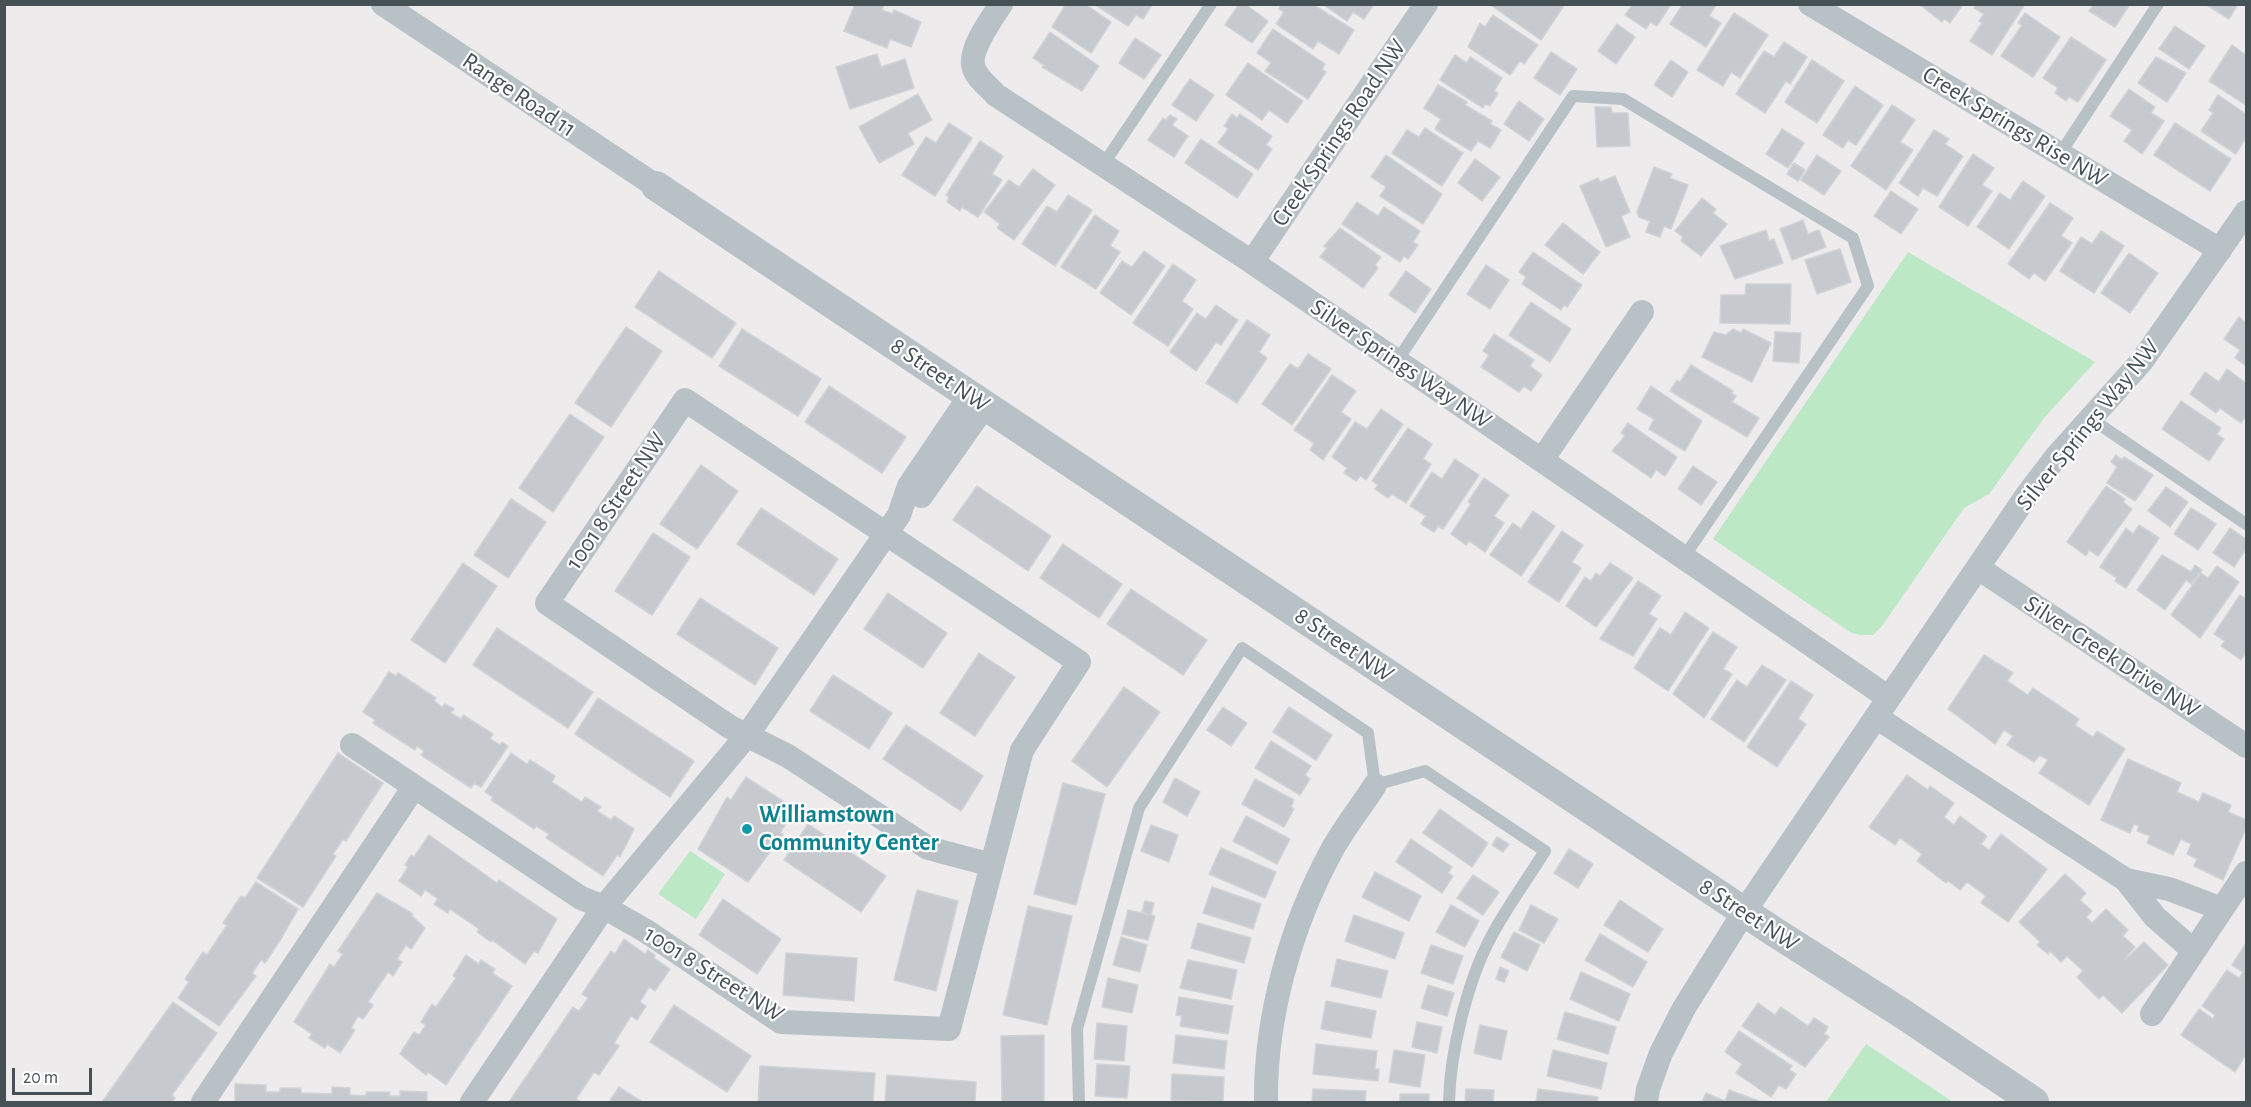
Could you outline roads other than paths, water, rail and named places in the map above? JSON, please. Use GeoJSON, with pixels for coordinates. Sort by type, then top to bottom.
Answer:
{"type":"FeatureCollection","features":[{"type":"Feature","properties":{"kind":"street","name":"Range Road 11"},"geometry":{"type":"LineString","coordinates":[[383,4],[656,186]]}},
{"type":"Feature","properties":{"kind":"street","name":"Silver Springs Way NW"},"geometry":{"type":"LineString","coordinates":[[1001,4],[979,40],[972,63],[979,77],[996,95],[1252,262],[1684,557],[1882,707],[2126,880],[2155,917],[2194,951]]}},
{"type":"Feature","properties":{"kind":"street","name":"Creek Springs Road NW"},"geometry":{"type":"LineString","coordinates":[[1252,262],[1426,4]]}},
{"type":"Feature","properties":{"kind":"street","name":"Creek Springs Rise NW"},"geometry":{"type":"LineString","coordinates":[[1810,4],[2220,250]]}},
{"type":"Feature","properties":{"kind":"street","name":"8 Street NW"},"geometry":{"type":"LineString","coordinates":[[656,186],[1744,912],[2034,1102]]}},
{"type":"Feature","properties":{"kind":"street","name":"Silver Springs Way NW"},"geometry":{"type":"LineString","coordinates":[[1646,1102],[1660,1053],[1684,1008],[1744,912],[1882,707],[2040,477],[2142,361],[2247,213]]}},
{"type":"Feature","properties":{"kind":"street"},"geometry":{"type":"LineString","coordinates":[[1542,460],[1642,312]]}},
{"type":"Feature","properties":{"kind":"street","name":"1001 8 Street NW"},"geometry":{"type":"LineString","coordinates":[[352,745],[581,898],[604,907],[646,931],[781,1022],[949,1029],[992,866],[1022,750],[1079,662],[893,524],[685,400],[547,603],[730,728],[748,734],[788,756],[928,848],[992,866]]}},
{"type":"Feature","properties":{"kind":"street"},"geometry":{"type":"LineString","coordinates":[[472,1102],[604,907],[748,734],[893,524],[923,495],[977,400]]}},
{"type":"Feature","properties":{"kind":"street","name":"Silver Creek Drive NW"},"geometry":{"type":"LineString","coordinates":[[1978,568],[2247,746]]}},
{"type":"Feature","properties":{"kind":"street"},"geometry":{"type":"LineString","coordinates":[[1266,1102],[1266,1082],[1277,998],[1300,920],[1332,850],[1376,785]]}},
{"type":"Feature","properties":{"kind":"street"},"geometry":{"type":"LineString","coordinates":[[203,1102],[414,787]]}},
{"type":"Feature","properties":{"kind":"street"},"geometry":{"type":"LineString","coordinates":[[2152,1014],[2247,873]]}},
{"type":"Feature","properties":{"kind":"street","name":"Silver Springs Way NW"},"geometry":{"type":"LineString","coordinates":[[2126,880],[2169,889],[2222,909]]}},
{"type":"Feature","properties":{"kind":"lane"},"geometry":{"type":"LineString","coordinates":[[1103,165],[1211,4]]}},
{"type":"Feature","properties":{"kind":"lane"},"geometry":{"type":"LineString","coordinates":[[2060,154],[2158,4]]}},
{"type":"Feature","properties":{"kind":"lane"},"geometry":{"type":"LineString","coordinates":[[1397,361],[1573,96],[1623,99],[1853,238],[1868,286],[1684,557]]}},
{"type":"Feature","properties":{"kind":"lane"},"geometry":{"type":"LineString","coordinates":[[2090,418],[2247,524]]}},
{"type":"Feature","properties":{"kind":"lane"},"geometry":{"type":"LineString","coordinates":[[1078,1102],[1077,1029],[1139,808],[1242,648],[1368,733],[1376,785],[1425,771],[1545,851],[1490,939],[1465,1005],[1450,1074],[1449,1102]]}},
{"type":"Feature","properties":{"kind":"place","name":"Williamstown Community Center"},"geometry":{"type":"Point","coordinates":[747,829]}}]}
